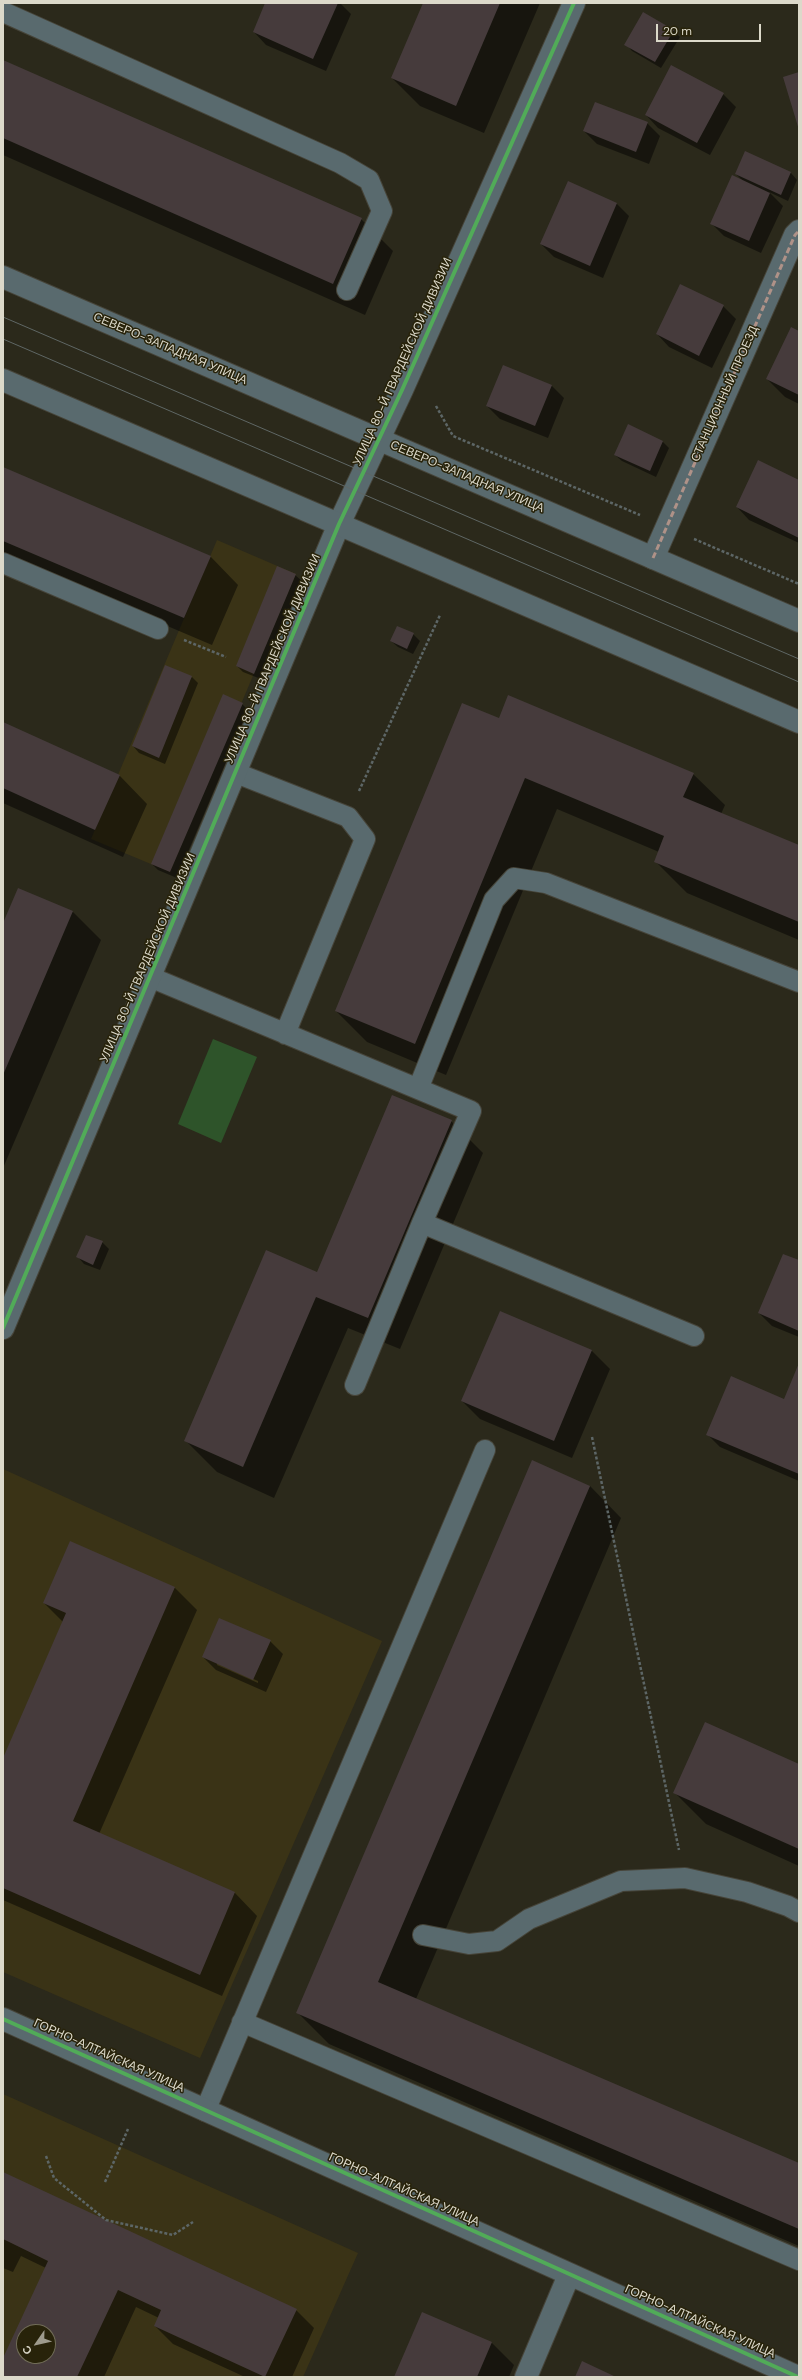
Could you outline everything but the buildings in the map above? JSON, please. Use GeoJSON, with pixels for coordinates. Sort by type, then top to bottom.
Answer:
{"type":"FeatureCollection","features":[{"type":"Feature","properties":{"kind":"street","name":"УЛИЦА 80-Й ГВАРДЕЙСКОЙ ДИВИЗИИ"},"geometry":{"type":"LineString","coordinates":[[3,1328],[340,524],[380,439],[574,3]]}},
{"type":"Feature","properties":{"kind":"street","name":"СТАНЦИОННЫЙ ПРОЕЗД"},"geometry":{"type":"LineString","coordinates":[[653,558],[795,235],[799,231]]}},
{"type":"Feature","properties":{"kind":"street","name":"СЕВЕРО-ЗАПАДНАЯ УЛИЦА"},"geometry":{"type":"LineString","coordinates":[[3,277],[799,621]]}},
{"type":"Feature","properties":{"kind":"street"},"geometry":{"type":"LineString","coordinates":[[3,380],[799,722]]}},
{"type":"Feature","properties":{"kind":"street","name":"ГОРНО-АЛТАЙСКАЯ УЛИЦА"},"geometry":{"type":"LineString","coordinates":[[3,2019],[570,2276],[798,2377]]}},
{"type":"Feature","properties":{"kind":"street"},"geometry":{"type":"LineString","coordinates":[[526,2377],[570,2276]]}},
{"type":"Feature","properties":{"kind":"lane"},"geometry":{"type":"LineString","coordinates":[[3,12],[332,160],[369,180],[382,211],[347,290]]}},
{"type":"Feature","properties":{"kind":"lane"},"geometry":{"type":"LineString","coordinates":[[3,563],[158,629]]}},
{"type":"Feature","properties":{"kind":"lane"},"geometry":{"type":"LineString","coordinates":[[236,773],[348,817],[365,839],[285,1034]]}},
{"type":"Feature","properties":{"kind":"lane"},"geometry":{"type":"LineString","coordinates":[[418,1089],[494,900],[514,878],[546,883],[799,982]]}},
{"type":"Feature","properties":{"kind":"lane"},"geometry":{"type":"LineString","coordinates":[[150,977],[471,1111],[422,1223],[355,1386]]}},
{"type":"Feature","properties":{"kind":"lane"},"geometry":{"type":"LineString","coordinates":[[422,1223],[694,1336]]}},
{"type":"Feature","properties":{"kind":"lane"},"geometry":{"type":"LineString","coordinates":[[205,2111],[485,1450]]}},
{"type":"Feature","properties":{"kind":"lane"},"geometry":{"type":"LineString","coordinates":[[423,1934],[469,1944],[497,1941],[529,1920],[620,1881],[685,1878],[747,1892],[788,1906],[799,1912]]}},
{"type":"Feature","properties":{"kind":"lane"},"geometry":{"type":"LineString","coordinates":[[242,2022],[799,2260]]}},
{"type":"Feature","properties":{"kind":"path"},"geometry":{"type":"LineString","coordinates":[[436,406],[453,436],[799,584]]}},
{"type":"Feature","properties":{"kind":"path"},"geometry":{"type":"LineString","coordinates":[[348,817],[440,615]]}},
{"type":"Feature","properties":{"kind":"path"},"geometry":{"type":"LineString","coordinates":[[158,629],[226,657]]}},
{"type":"Feature","properties":{"kind":"path"},"geometry":{"type":"LineString","coordinates":[[592,1437],[685,1878]]}},
{"type":"Feature","properties":{"kind":"path"},"geometry":{"type":"LineString","coordinates":[[104,2182],[128,2129]]}},
{"type":"Feature","properties":{"kind":"path"},"geometry":{"type":"LineString","coordinates":[[46,2156],[54,2178],[106,2220],[173,2235],[193,2222]]}},
{"type":"Feature","properties":{"kind":"shaded area"},"geometry":{"type":"Polygon","coordinates":[[[217,540],[296,574],[170,872],[91,839],[217,540]]]}},
{"type":"Feature","properties":{"kind":"shaded area"},"geometry":{"type":"Polygon","coordinates":[[[3,1469],[382,1641],[200,2058],[3,1972],[3,1469]]]}},
{"type":"Feature","properties":{"kind":"shaded area"},"geometry":{"type":"Polygon","coordinates":[[[3,2094],[358,2253],[303,2377],[3,2377],[3,2094]]]}},
{"type":"Feature","properties":{"kind":"green space"},"geometry":{"type":"Polygon","coordinates":[[[213,1039],[257,1057],[221,1143],[178,1124],[213,1039]]]}},
{"type":"Feature","properties":{"kind":"tram line"},"geometry":{"type":"LineString","coordinates":[[3,317],[799,659]]}},
{"type":"Feature","properties":{"kind":"tram line"},"geometry":{"type":"LineString","coordinates":[[3,339],[799,682]]}},
{"type":"Feature","properties":{"kind":"marked path"},"geometry":{"type":"LineString","coordinates":[[653,558],[795,235],[799,231]]}},
{"type":"Feature","properties":{"kind":"cycle path"},"geometry":{"type":"LineString","coordinates":[[3,1328],[339,524],[402,390],[574,3]]}},
{"type":"Feature","properties":{"kind":"cycle path"},"geometry":{"type":"LineString","coordinates":[[3,2019],[798,2377]]}}]}
